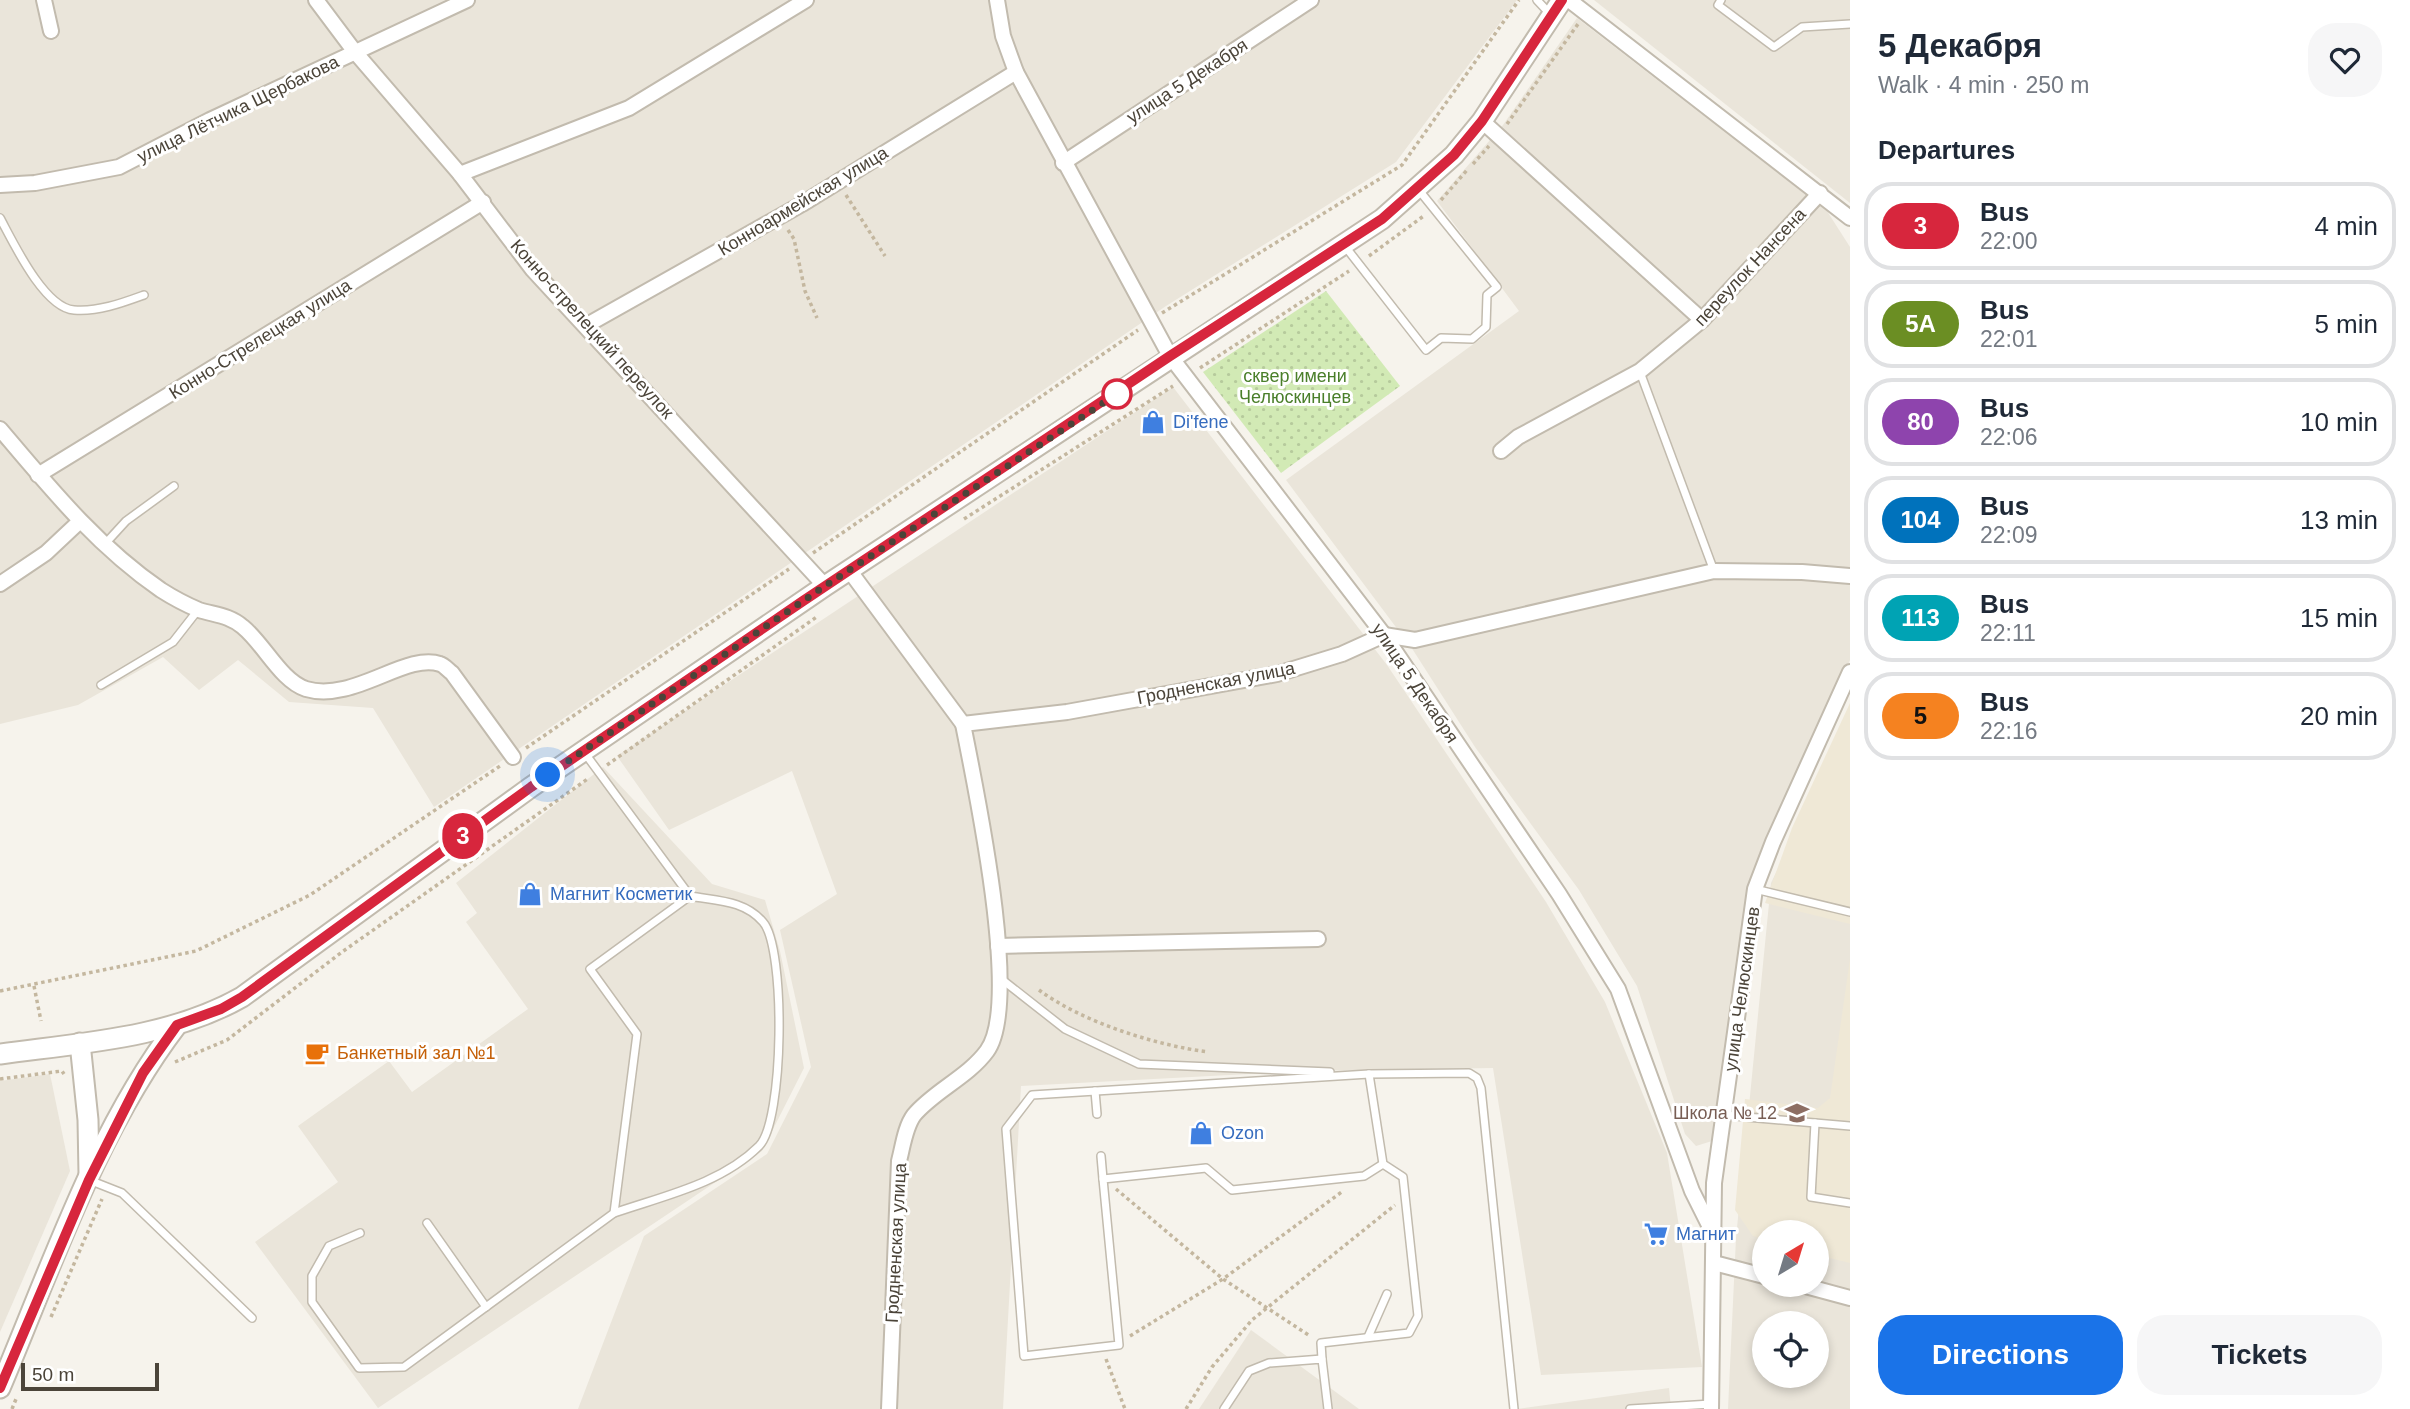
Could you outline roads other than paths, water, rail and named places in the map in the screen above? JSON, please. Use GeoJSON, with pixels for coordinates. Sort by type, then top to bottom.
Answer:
{"type":"FeatureCollection","features":[{"type":"Feature","properties":{"kind":"street"},"geometry":{"type":"LineString","coordinates":[[44,0],[51,31]]}},
{"type":"Feature","properties":{"kind":"street","name":"Конно-стрелецкий переулок"},"geometry":{"type":"LineString","coordinates":[[316,0],[355,52],[460,174],[534,270],[825,586]]}},
{"type":"Feature","properties":{"kind":"street","name":"улица Лётчика Щербакова"},"geometry":{"type":"LineString","coordinates":[[0,185],[35,183],[119,167],[210,120],[467,0]]}},
{"type":"Feature","properties":{"kind":"street"},"geometry":{"type":"LineString","coordinates":[[460,174],[629,108],[806,0]]}},
{"type":"Feature","properties":{"kind":"street","name":"улица 5 Декабря"},"geometry":{"type":"LineString","coordinates":[[997,0],[1003,37],[1016,72],[1170,356],[1184,378],[1384,635],[1559,894],[1618,989],[1692,1191],[1713,1233]]}},
{"type":"Feature","properties":{"kind":"street","name":"улица 5 Декабря"},"geometry":{"type":"LineString","coordinates":[[1063,163],[1311,0]]}},
{"type":"Feature","properties":{"kind":"street","name":"переулок Нансена"},"geometry":{"type":"LineString","coordinates":[[1569,0],[1850,218]]}},
{"type":"Feature","properties":{"kind":"street"},"geometry":{"type":"LineString","coordinates":[[0,1054],[177,1025],[221,1009],[242,997],[583,751],[1170,356],[1382,219],[1454,155],[1482,121],[1557,8]]}},
{"type":"Feature","properties":{"kind":"street","name":"Конноармейская улица"},"geometry":{"type":"LineString","coordinates":[[587,325],[778,217],[1016,72]]}},
{"type":"Feature","properties":{"kind":"street"},"geometry":{"type":"LineString","coordinates":[[1482,121],[1702,320]]}},
{"type":"Feature","properties":{"kind":"street","name":"переулок Нансена"},"geometry":{"type":"LineString","coordinates":[[1501,451],[1518,437],[1640,371],[1702,320],[1820,193]]}},
{"type":"Feature","properties":{"kind":"street","name":"Конно-Стрелецкая улица"},"geometry":{"type":"LineString","coordinates":[[38,475],[482,202]]}},
{"type":"Feature","properties":{"kind":"street"},"geometry":{"type":"LineString","coordinates":[[0,429],[79,522],[104,545],[163,591],[198,610],[225,615],[242,625],[267,650],[286,677],[307,689],[347,691],[416,664],[439,664],[457,679],[513,757]]}},
{"type":"Feature","properties":{"kind":"street"},"geometry":{"type":"LineString","coordinates":[[0,584],[46,553],[79,522]]}},
{"type":"Feature","properties":{"kind":"street"},"geometry":{"type":"LineString","coordinates":[[849,570],[963,724]]}},
{"type":"Feature","properties":{"kind":"street","name":"Гродненская улица"},"geometry":{"type":"LineString","coordinates":[[888,1409],[899,1161],[905,1137],[914,1115],[988,1050],[1000,1017],[998,946],[987,846],[963,724],[1067,712],[1277,674],[1342,654],[1384,635],[1415,639],[1714,571],[1802,572],[1850,576]]}},
{"type":"Feature","properties":{"kind":"street","name":"улица Челюскинцев"},"geometry":{"type":"LineString","coordinates":[[1711,1406],[1714,1183],[1755,889],[1773,842],[1850,672]]}},
{"type":"Feature","properties":{"kind":"street"},"geometry":{"type":"LineString","coordinates":[[998,946],[1318,939]]}},
{"type":"Feature","properties":{"kind":"street"},"geometry":{"type":"LineString","coordinates":[[9,1392],[143,1073],[177,1025]]}},
{"type":"Feature","properties":{"kind":"street"},"geometry":{"type":"LineString","coordinates":[[80,1043],[88,1120],[99,1183]]}},
{"type":"Feature","properties":{"kind":"street"},"geometry":{"type":"LineString","coordinates":[[1714,1263],[1752,1273]]}},
{"type":"Feature","properties":{"kind":"street"},"geometry":{"type":"LineString","coordinates":[[1829,1292],[1850,1298]]}},
{"type":"Feature","properties":{"kind":"lane"},"geometry":{"type":"LineString","coordinates":[[1537,0],[1557,8]]}},
{"type":"Feature","properties":{"kind":"lane"},"geometry":{"type":"LineString","coordinates":[[1721,0],[1718,5],[1774,47],[1802,27],[1850,23]]}},
{"type":"Feature","properties":{"kind":"lane"},"geometry":{"type":"LineString","coordinates":[[1343,245],[1426,350],[1441,338],[1472,339],[1486,327],[1487,295],[1497,287],[1418,189]]}},
{"type":"Feature","properties":{"kind":"lane"},"geometry":{"type":"LineString","coordinates":[[0,218],[27,267],[51,297],[71,310],[105,308],[144,295]]}},
{"type":"Feature","properties":{"kind":"lane"},"geometry":{"type":"LineString","coordinates":[[1640,371],[1714,571]]}},
{"type":"Feature","properties":{"kind":"lane"},"geometry":{"type":"LineString","coordinates":[[104,545],[126,521],[174,486]]}},
{"type":"Feature","properties":{"kind":"lane"},"geometry":{"type":"LineString","coordinates":[[101,685],[173,642],[198,610]]}},
{"type":"Feature","properties":{"kind":"lane"},"geometry":{"type":"LineString","coordinates":[[360,1233],[329,1246],[312,1276],[312,1303],[359,1368],[404,1367],[614,1213],[711,1179],[732,1168],[761,1144],[774,1113],[779,1037],[777,971],[766,925],[748,907],[690,895],[583,751]]}},
{"type":"Feature","properties":{"kind":"lane"},"geometry":{"type":"LineString","coordinates":[[1755,889],[1850,912]]}},
{"type":"Feature","properties":{"kind":"lane"},"geometry":{"type":"LineString","coordinates":[[614,1213],[637,1034],[590,969],[690,895]]}},
{"type":"Feature","properties":{"kind":"lane"},"geometry":{"type":"LineString","coordinates":[[999,976],[1065,1029],[1139,1064],[1369,1074]]}},
{"type":"Feature","properties":{"kind":"lane"},"geometry":{"type":"LineString","coordinates":[[1101,1156],[1119,1343],[1024,1356],[1006,1129],[1032,1095],[1369,1074],[1469,1073],[1477,1079],[1481,1088],[1514,1409]]}},
{"type":"Feature","properties":{"kind":"lane"},"geometry":{"type":"LineString","coordinates":[[1328,1409],[1321,1343],[1409,1333],[1418,1316],[1403,1177],[1383,1164],[1369,1074]]}},
{"type":"Feature","properties":{"kind":"lane"},"geometry":{"type":"LineString","coordinates":[[1095,1091],[1097,1114]]}},
{"type":"Feature","properties":{"kind":"lane"},"geometry":{"type":"LineString","coordinates":[[1724,1115],[1850,1126]]}},
{"type":"Feature","properties":{"kind":"lane"},"geometry":{"type":"LineString","coordinates":[[1815,1123],[1811,1198],[1850,1203]]}},
{"type":"Feature","properties":{"kind":"lane"},"geometry":{"type":"LineString","coordinates":[[1103,1179],[1206,1168],[1232,1190],[1364,1176],[1383,1164]]}},
{"type":"Feature","properties":{"kind":"lane"},"geometry":{"type":"LineString","coordinates":[[99,1183],[122,1193],[252,1318]]}},
{"type":"Feature","properties":{"kind":"lane"},"geometry":{"type":"LineString","coordinates":[[428,1223],[486,1307]]}},
{"type":"Feature","properties":{"kind":"lane"},"geometry":{"type":"LineString","coordinates":[[1368,1337],[1387,1294]]}},
{"type":"Feature","properties":{"kind":"lane"},"geometry":{"type":"LineString","coordinates":[[1224,1409],[1248,1371],[1269,1363],[1322,1359]]}},
{"type":"Feature","properties":{"kind":"lane"},"geometry":{"type":"LineString","coordinates":[[1630,1409],[1711,1406]]}},
{"type":"Feature","properties":{"kind":"place","name":"Di'fene"},"geometry":{"type":"Point","coordinates":[1153,422]}},
{"type":"Feature","properties":{"kind":"place","name":"Магнит Косметик"},"geometry":{"type":"Point","coordinates":[530,894]}},
{"type":"Feature","properties":{"kind":"place","name":"Банкетный зал №1"},"geometry":{"type":"Point","coordinates":[317,1053]}},
{"type":"Feature","properties":{"kind":"place","name":"Школа № 12"},"geometry":{"type":"Point","coordinates":[1797,1113]}},
{"type":"Feature","properties":{"kind":"place","name":"Ozon"},"geometry":{"type":"Point","coordinates":[1201,1133]}},
{"type":"Feature","properties":{"kind":"place","name":"Магнит"},"geometry":{"type":"Point","coordinates":[1656,1234]}},
{"type":"Feature","properties":{"kind":"park label","name":"сквер имени Челюскинцев"},"geometry":{"type":"Point","coordinates":[1295,386]}}]}
